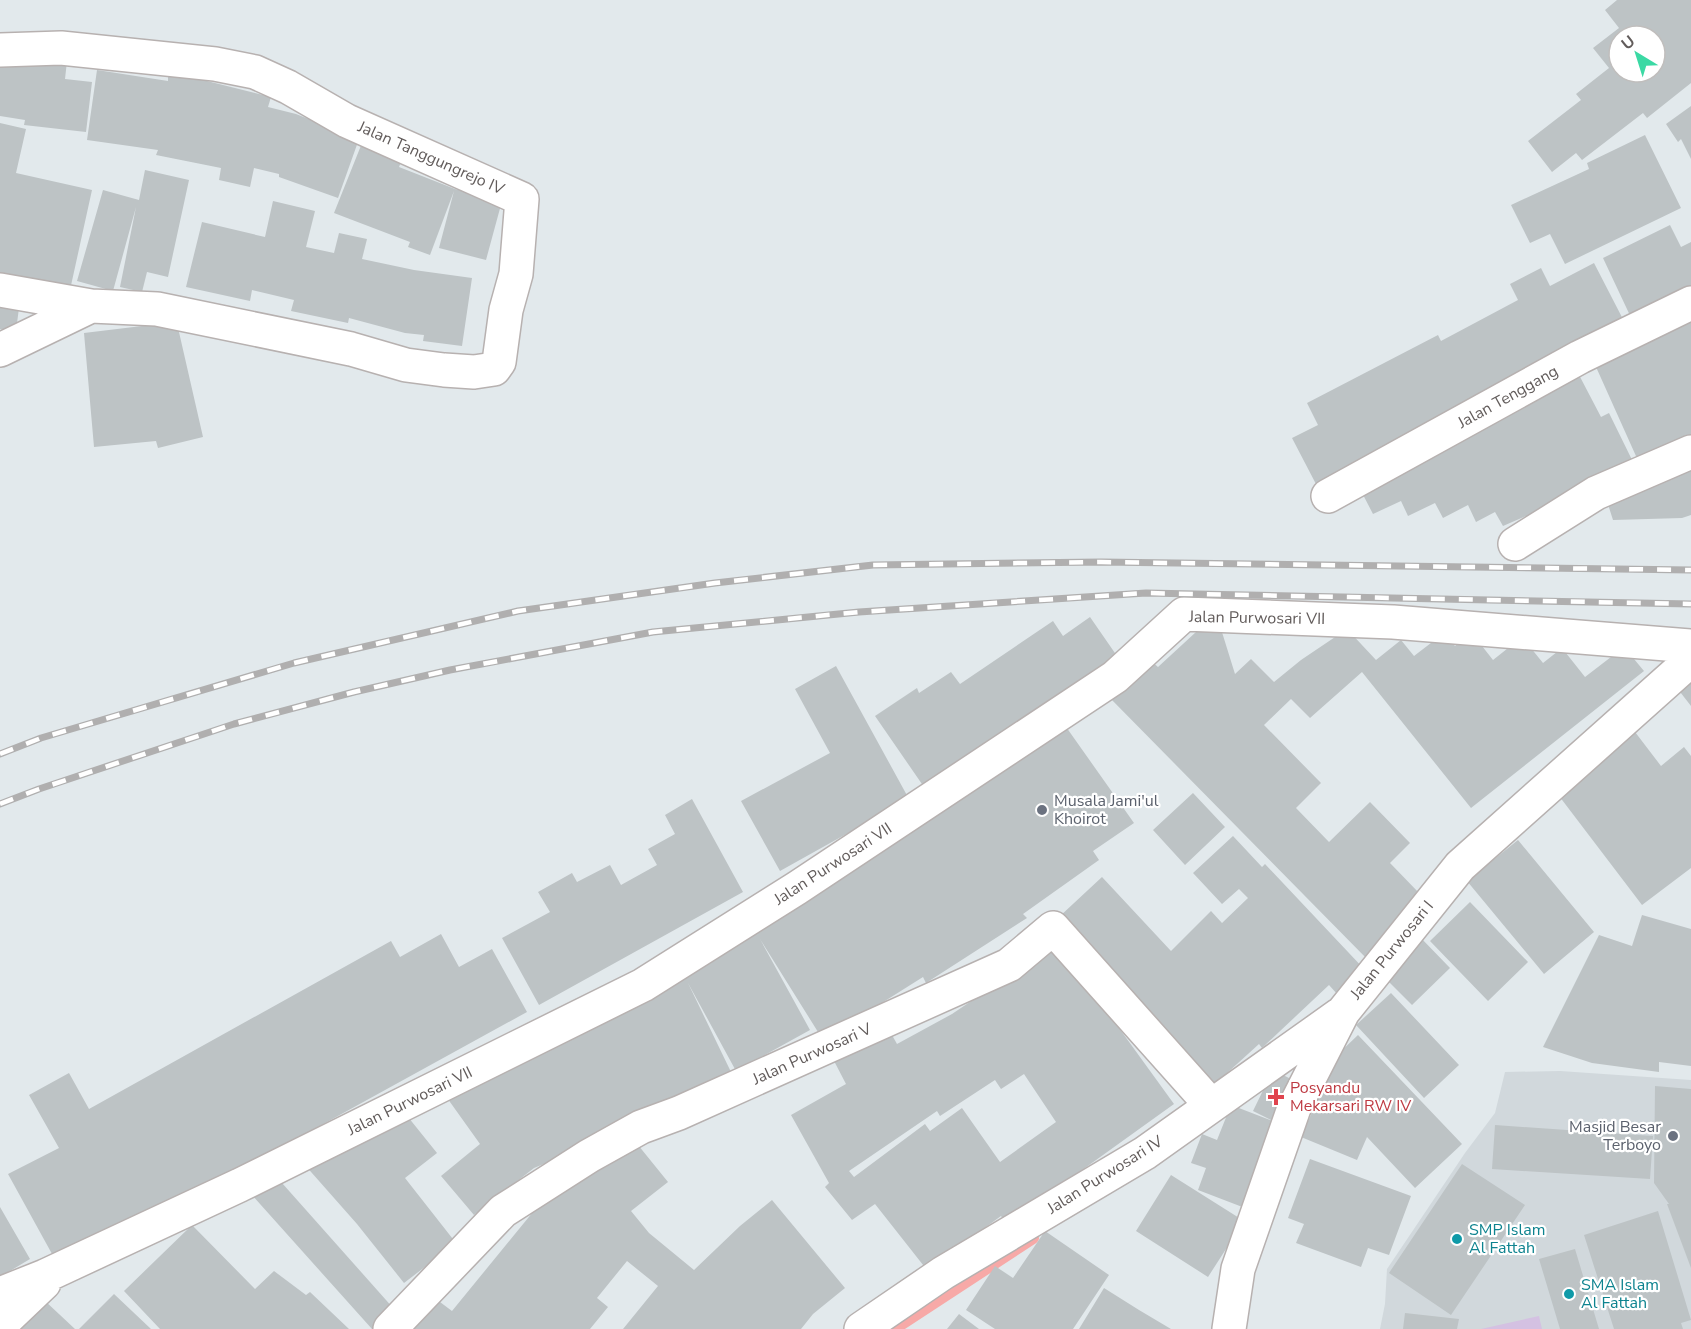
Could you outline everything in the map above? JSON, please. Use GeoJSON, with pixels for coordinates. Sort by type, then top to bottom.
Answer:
{"type":"FeatureCollection","features":[{"type":"Feature","properties":{"kind":"street","name":"Jalan Tanggungrejo IV"},"geometry":{"type":"LineString","coordinates":[[0,50],[61,48],[215,64],[255,72],[288,87],[347,122],[522,199],[516,274],[506,310],[499,362],[497,367],[490,370],[462,372],[406,365],[351,349],[167,311],[91,306],[0,290]]}},
{"type":"Feature","properties":{"kind":"street","name":"Jalan Tenggang"},"geometry":{"type":"LineString","coordinates":[[1328,496],[1580,357],[1691,303]]}},
{"type":"Feature","properties":{"kind":"street"},"geometry":{"type":"LineString","coordinates":[[0,350],[91,306]]}},
{"type":"Feature","properties":{"kind":"street"},"geometry":{"type":"LineString","coordinates":[[1515,544],[1596,493],[1691,452]]}},
{"type":"Feature","properties":{"kind":"street","name":"Jalan Purwosari VII"},"geometry":{"type":"LineString","coordinates":[[0,1294],[60,1269],[240,1185],[643,985],[797,888],[1115,677],[1184,614],[1393,621],[1691,646]]}},
{"type":"Feature","properties":{"kind":"street","name":"Jalan Purwosari I"},"geometry":{"type":"LineString","coordinates":[[1229,1329],[1238,1269],[1294,1108],[1343,1012],[1460,866],[1691,660]]}},
{"type":"Feature","properties":{"kind":"street","name":"Jalan Purwosari V"},"geometry":{"type":"LineString","coordinates":[[390,1329],[502,1212],[589,1156],[641,1127],[679,1113],[1009,965],[1053,928],[1211,1105]]}},
{"type":"Feature","properties":{"kind":"street","name":"Jalan Purwosari IV"},"geometry":{"type":"LineString","coordinates":[[861,1329],[943,1273],[1145,1153],[1343,1012]]}},
{"type":"Feature","properties":{"kind":"street"},"geometry":{"type":"LineString","coordinates":[[0,1325],[60,1269]]}},
{"type":"Feature","properties":{"kind":"shaded area"},"geometry":{"type":"Polygon","coordinates":[[[1560,1071],[1691,1080],[1691,1329],[1380,1329],[1385,1304],[1387,1269],[1465,1153],[1495,1113],[1505,1072],[1560,1071]]]}},
{"type":"Feature","properties":{"kind":"shaded area"},"geometry":{"type":"Polygon","coordinates":[[[1539,1316],[1542,1329],[1481,1329],[1539,1316]]]}},
{"type":"Feature","properties":{"kind":"building"},"geometry":{"type":"Polygon","coordinates":[[[1617,0],[1691,0],[1691,83],[1647,118],[1643,113],[1582,160],[1576,153],[1552,172],[1528,141],[1581,100],[1576,94],[1607,70],[1607,84],[1667,84],[1667,24],[1616,24],[1605,10],[1617,0]]]}},
{"type":"Feature","properties":{"kind":"building"},"geometry":{"type":"Polygon","coordinates":[[[1607,37],[1607,66],[1593,48],[1607,37]]]}},
{"type":"Feature","properties":{"kind":"building"},"geometry":{"type":"Polygon","coordinates":[[[0,53],[67,61],[65,79],[92,82],[86,132],[24,125],[25,120],[0,116],[0,53]]]}},
{"type":"Feature","properties":{"kind":"building"},"geometry":{"type":"Polygon","coordinates":[[[97,70],[168,81],[168,74],[199,79],[271,97],[268,107],[296,114],[359,139],[338,198],[279,177],[279,174],[254,168],[250,187],[219,180],[221,168],[156,155],[158,150],[87,140],[97,70]]]}},
{"type":"Feature","properties":{"kind":"building"},"geometry":{"type":"Polygon","coordinates":[[[1691,106],[1691,159],[1681,139],[1678,142],[1666,124],[1691,106]]]}},
{"type":"Feature","properties":{"kind":"building"},"geometry":{"type":"Polygon","coordinates":[[[0,123],[26,129],[16,173],[92,190],[70,290],[0,274],[0,123]]]}},
{"type":"Feature","properties":{"kind":"building"},"geometry":{"type":"Polygon","coordinates":[[[1645,135],[1681,208],[1565,264],[1550,234],[1530,243],[1511,205],[1589,169],[1587,163],[1645,135]]]}},
{"type":"Feature","properties":{"kind":"building"},"geometry":{"type":"Polygon","coordinates":[[[362,143],[403,157],[399,167],[455,189],[502,201],[486,260],[439,248],[454,191],[430,255],[408,247],[410,242],[334,213],[362,143]]]}},
{"type":"Feature","properties":{"kind":"building"},"geometry":{"type":"Polygon","coordinates":[[[145,170],[189,180],[168,277],[147,272],[142,292],[120,287],[136,207],[113,291],[77,281],[103,190],[139,200],[145,170]]]}},
{"type":"Feature","properties":{"kind":"building"},"geometry":{"type":"Polygon","coordinates":[[[273,201],[315,211],[306,247],[334,253],[339,233],[367,239],[362,259],[414,270],[472,278],[462,346],[423,341],[424,335],[405,333],[349,318],[348,323],[291,311],[294,300],[252,290],[250,301],[186,287],[202,222],[265,237],[273,201]]]}},
{"type":"Feature","properties":{"kind":"building"},"geometry":{"type":"Polygon","coordinates":[[[1670,225],[1681,247],[1691,242],[1691,297],[1634,324],[1603,258],[1670,225]]]}},
{"type":"Feature","properties":{"kind":"building"},"geometry":{"type":"Polygon","coordinates":[[[1594,263],[1627,327],[1317,486],[1292,438],[1318,425],[1307,403],[1438,335],[1441,341],[1518,300],[1510,284],[1541,268],[1550,286],[1594,263]]]}},
{"type":"Feature","properties":{"kind":"building"},"geometry":{"type":"Polygon","coordinates":[[[0,298],[20,300],[16,331],[0,329],[0,298]]]}},
{"type":"Feature","properties":{"kind":"building"},"geometry":{"type":"Polygon","coordinates":[[[1691,314],[1691,442],[1640,465],[1592,358],[1691,314]]]}},
{"type":"Feature","properties":{"kind":"building"},"geometry":{"type":"Polygon","coordinates":[[[176,319],[203,437],[158,448],[156,441],[94,447],[84,333],[142,326],[176,319]]]}},
{"type":"Feature","properties":{"kind":"building"},"geometry":{"type":"Polygon","coordinates":[[[1578,373],[1601,417],[1609,413],[1635,466],[1528,520],[1526,516],[1503,526],[1495,512],[1476,522],[1468,505],[1443,518],[1435,503],[1408,516],[1401,501],[1373,514],[1359,487],[1578,373]]]}},
{"type":"Feature","properties":{"kind":"building"},"geometry":{"type":"Polygon","coordinates":[[[1691,466],[1691,515],[1682,518],[1613,520],[1605,495],[1691,466]]]}},
{"type":"Feature","properties":{"kind":"building"},"geometry":{"type":"Polygon","coordinates":[[[1090,617],[1117,656],[924,787],[875,716],[917,688],[919,693],[951,672],[960,684],[1053,621],[1063,636],[1090,617]]]}},
{"type":"Feature","properties":{"kind":"building"},"geometry":{"type":"Polygon","coordinates":[[[1221,629],[1235,674],[1251,659],[1274,682],[1301,660],[1347,629],[1376,660],[1401,640],[1414,656],[1444,633],[1455,646],[1471,632],[1493,660],[1522,637],[1543,663],[1562,648],[1585,677],[1624,647],[1644,671],[1471,808],[1362,672],[1310,718],[1291,699],[1264,725],[1321,783],[1296,808],[1329,842],[1370,802],[1410,843],[1390,863],[1421,895],[1400,914],[1410,923],[1370,962],[1109,697],[1148,658],[1158,667],[1196,632],[1221,629]]]}},
{"type":"Feature","properties":{"kind":"building"},"geometry":{"type":"Polygon","coordinates":[[[836,666],[909,799],[780,871],[741,801],[830,753],[795,689],[836,666]]]}},
{"type":"Feature","properties":{"kind":"building"},"geometry":{"type":"Polygon","coordinates":[[[1691,677],[1691,706],[1677,688],[1691,677]]]}},
{"type":"Feature","properties":{"kind":"building"},"geometry":{"type":"Polygon","coordinates":[[[1064,724],[1134,823],[1093,851],[1099,860],[1023,914],[1027,918],[926,983],[923,977],[823,1040],[760,939],[810,1030],[736,1071],[688,983],[731,1072],[563,1156],[534,1168],[474,1215],[441,1176],[480,1144],[445,1095],[1064,724]]]}},
{"type":"Feature","properties":{"kind":"building"},"geometry":{"type":"Polygon","coordinates":[[[1632,728],[1661,766],[1684,747],[1691,756],[1691,868],[1642,905],[1553,788],[1632,728]]]}},
{"type":"Feature","properties":{"kind":"building"},"geometry":{"type":"Polygon","coordinates":[[[1193,793],[1225,827],[1185,865],[1153,830],[1193,793]]]}},
{"type":"Feature","properties":{"kind":"building"},"geometry":{"type":"Polygon","coordinates":[[[692,799],[743,892],[539,1005],[502,938],[550,912],[538,892],[572,873],[577,882],[610,865],[621,885],[657,865],[648,849],[675,834],[665,815],[692,799]]]}},
{"type":"Feature","properties":{"kind":"building"},"geometry":{"type":"Polygon","coordinates":[[[1233,836],[1262,867],[1265,864],[1365,970],[1338,995],[1329,985],[1262,1048],[1259,1044],[1215,1084],[1059,917],[1102,877],[1171,951],[1211,911],[1222,923],[1248,898],[1239,889],[1222,904],[1193,873],[1233,836]]]}},
{"type":"Feature","properties":{"kind":"building"},"geometry":{"type":"Polygon","coordinates":[[[1518,840],[1594,932],[1544,974],[1467,881],[1518,840]]]}},
{"type":"Feature","properties":{"kind":"building"},"geometry":{"type":"Polygon","coordinates":[[[1470,902],[1528,962],[1488,1001],[1430,941],[1470,902]]]}},
{"type":"Feature","properties":{"kind":"building"},"geometry":{"type":"Polygon","coordinates":[[[1642,915],[1691,929],[1691,1066],[1659,1062],[1659,1072],[1592,1063],[1543,1047],[1599,935],[1632,946],[1642,915]]]}},
{"type":"Feature","properties":{"kind":"building"},"geometry":{"type":"Polygon","coordinates":[[[441,934],[459,967],[492,949],[527,1012],[287,1144],[57,1263],[8,1174],[59,1148],[29,1095],[69,1073],[89,1109],[391,941],[400,957],[441,934]]]}},
{"type":"Feature","properties":{"kind":"building"},"geometry":{"type":"Polygon","coordinates":[[[1420,937],[1450,968],[1412,1005],[1382,975],[1420,937]]]}},
{"type":"Feature","properties":{"kind":"building"},"geometry":{"type":"Polygon","coordinates":[[[1061,941],[1111,1017],[1174,1104],[1007,1224],[1001,1216],[927,1270],[875,1204],[852,1220],[825,1187],[829,1183],[791,1115],[846,1084],[833,1059],[888,1028],[897,1044],[952,1014],[1061,941]],[[1024,1074],[1001,1089],[995,1080],[940,1116],[937,1111],[849,1171],[854,1177],[925,1124],[930,1131],[962,1108],[1000,1162],[1056,1122],[1024,1074]]]}},
{"type":"Feature","properties":{"kind":"building"},"geometry":{"type":"Polygon","coordinates":[[[1391,993],[1459,1065],[1424,1098],[1356,1025],[1391,993]]]}},
{"type":"Feature","properties":{"kind":"building"},"geometry":{"type":"Polygon","coordinates":[[[1358,1035],[1462,1144],[1415,1188],[1367,1137],[1357,1160],[1301,1137],[1322,1090],[1312,1079],[1358,1035]]]}},
{"type":"Feature","properties":{"kind":"building"},"geometry":{"type":"Polygon","coordinates":[[[1273,1070],[1299,1083],[1245,1208],[1198,1190],[1206,1168],[1191,1163],[1202,1134],[1217,1140],[1231,1105],[1275,1122],[1253,1111],[1273,1070]]]}},
{"type":"Feature","properties":{"kind":"building","name":"Masjid Besar Terboyo"},"geometry":{"type":"Polygon","coordinates":[[[1655,1086],[1691,1089],[1691,1268],[1667,1204],[1669,1204],[1654,1183],[1655,1086]]]}},
{"type":"Feature","properties":{"kind":"building"},"geometry":{"type":"Polygon","coordinates":[[[400,1107],[437,1153],[405,1178],[456,1243],[404,1283],[357,1224],[304,1164],[400,1107]]]}},
{"type":"Feature","properties":{"kind":"building"},"geometry":{"type":"Polygon","coordinates":[[[1495,1125],[1653,1136],[1650,1179],[1492,1169],[1495,1125]]]}},
{"type":"Feature","properties":{"kind":"building"},"geometry":{"type":"Polygon","coordinates":[[[634,1140],[668,1182],[631,1211],[649,1233],[694,1270],[740,1226],[772,1200],[845,1288],[813,1314],[801,1329],[623,1329],[658,1286],[627,1261],[597,1298],[608,1307],[590,1329],[411,1329],[436,1299],[452,1311],[546,1196],[634,1140]]]}},
{"type":"Feature","properties":{"kind":"building"},"geometry":{"type":"Polygon","coordinates":[[[1310,1159],[1411,1196],[1389,1255],[1368,1248],[1361,1267],[1296,1243],[1304,1224],[1288,1218],[1310,1159]]]}},
{"type":"Feature","properties":{"kind":"building","name":"SMP Islam Al Fattah"},"geometry":{"type":"Polygon","coordinates":[[[1462,1164],[1525,1205],[1451,1315],[1389,1273],[1462,1164]]]}},
{"type":"Feature","properties":{"kind":"building"},"geometry":{"type":"Polygon","coordinates":[[[274,1174],[394,1309],[372,1329],[251,1194],[274,1174]]]}},
{"type":"Feature","properties":{"kind":"building"},"geometry":{"type":"Polygon","coordinates":[[[1171,1175],[1244,1221],[1208,1277],[1136,1231],[1171,1175]]]}},
{"type":"Feature","properties":{"kind":"building"},"geometry":{"type":"Polygon","coordinates":[[[0,1207],[30,1259],[0,1277],[0,1207]]]}},
{"type":"Feature","properties":{"kind":"building"},"geometry":{"type":"Polygon","coordinates":[[[1658,1211],[1691,1320],[1681,1323],[1683,1329],[1614,1329],[1584,1235],[1658,1211]]]}},
{"type":"Feature","properties":{"kind":"building"},"geometry":{"type":"Polygon","coordinates":[[[192,1225],[255,1289],[274,1271],[306,1295],[310,1292],[349,1329],[160,1329],[124,1291],[192,1225]]]}},
{"type":"Feature","properties":{"kind":"building"},"geometry":{"type":"Polygon","coordinates":[[[1045,1231],[1109,1275],[1073,1329],[995,1329],[966,1310],[995,1266],[1013,1278],[1045,1231]]]}},
{"type":"Feature","properties":{"kind":"building","name":"SMA Islam Al Fattah"},"geometry":{"type":"Polygon","coordinates":[[[1575,1249],[1599,1329],[1560,1329],[1539,1259],[1575,1249]]]}},
{"type":"Feature","properties":{"kind":"building"},"geometry":{"type":"Polygon","coordinates":[[[1104,1288],[1139,1310],[1171,1329],[1079,1329],[1104,1288]]]}},
{"type":"Feature","properties":{"kind":"building"},"geometry":{"type":"Polygon","coordinates":[[[114,1294],[151,1329],[79,1329],[114,1294]]]}},
{"type":"Feature","properties":{"kind":"building"},"geometry":{"type":"Polygon","coordinates":[[[44,1300],[75,1329],[17,1329],[44,1300]]]}},
{"type":"Feature","properties":{"kind":"building"},"geometry":{"type":"Polygon","coordinates":[[[1405,1313],[1459,1319],[1457,1329],[1403,1329],[1405,1313]]]}},
{"type":"Feature","properties":{"kind":"building"},"geometry":{"type":"Polygon","coordinates":[[[959,1314],[979,1329],[947,1329],[959,1314]]]}},
{"type":"Feature","properties":{"kind":"waterway"},"geometry":{"type":"LineString","coordinates":[[894,1329],[1033,1238]]}},
{"type":"Feature","properties":{"kind":"railway"},"geometry":{"type":"LineString","coordinates":[[0,754],[41,738],[294,663],[518,611],[715,583],[873,565],[1101,562],[1691,570]]}},
{"type":"Feature","properties":{"kind":"railway"},"geometry":{"type":"LineString","coordinates":[[0,804],[234,724],[354,692],[450,670],[653,632],[859,612],[1146,593],[1691,604]]}},
{"type":"Feature","properties":{"kind":"place","name":"Musala Jami'ul Khoirot"},"geometry":{"type":"Point","coordinates":[1042,810]}},
{"type":"Feature","properties":{"kind":"place","name":"Posyandu Mekarsari RW IV"},"geometry":{"type":"Point","coordinates":[1276,1097]}},
{"type":"Feature","properties":{"kind":"place","name":"Masjid Besar Terboyo"},"geometry":{"type":"Point","coordinates":[1673,1136]}},
{"type":"Feature","properties":{"kind":"place","name":"SMP Islam Al Fattah"},"geometry":{"type":"Point","coordinates":[1457,1239]}},
{"type":"Feature","properties":{"kind":"place","name":"SMA Islam Al Fattah"},"geometry":{"type":"Point","coordinates":[1569,1294]}}]}
